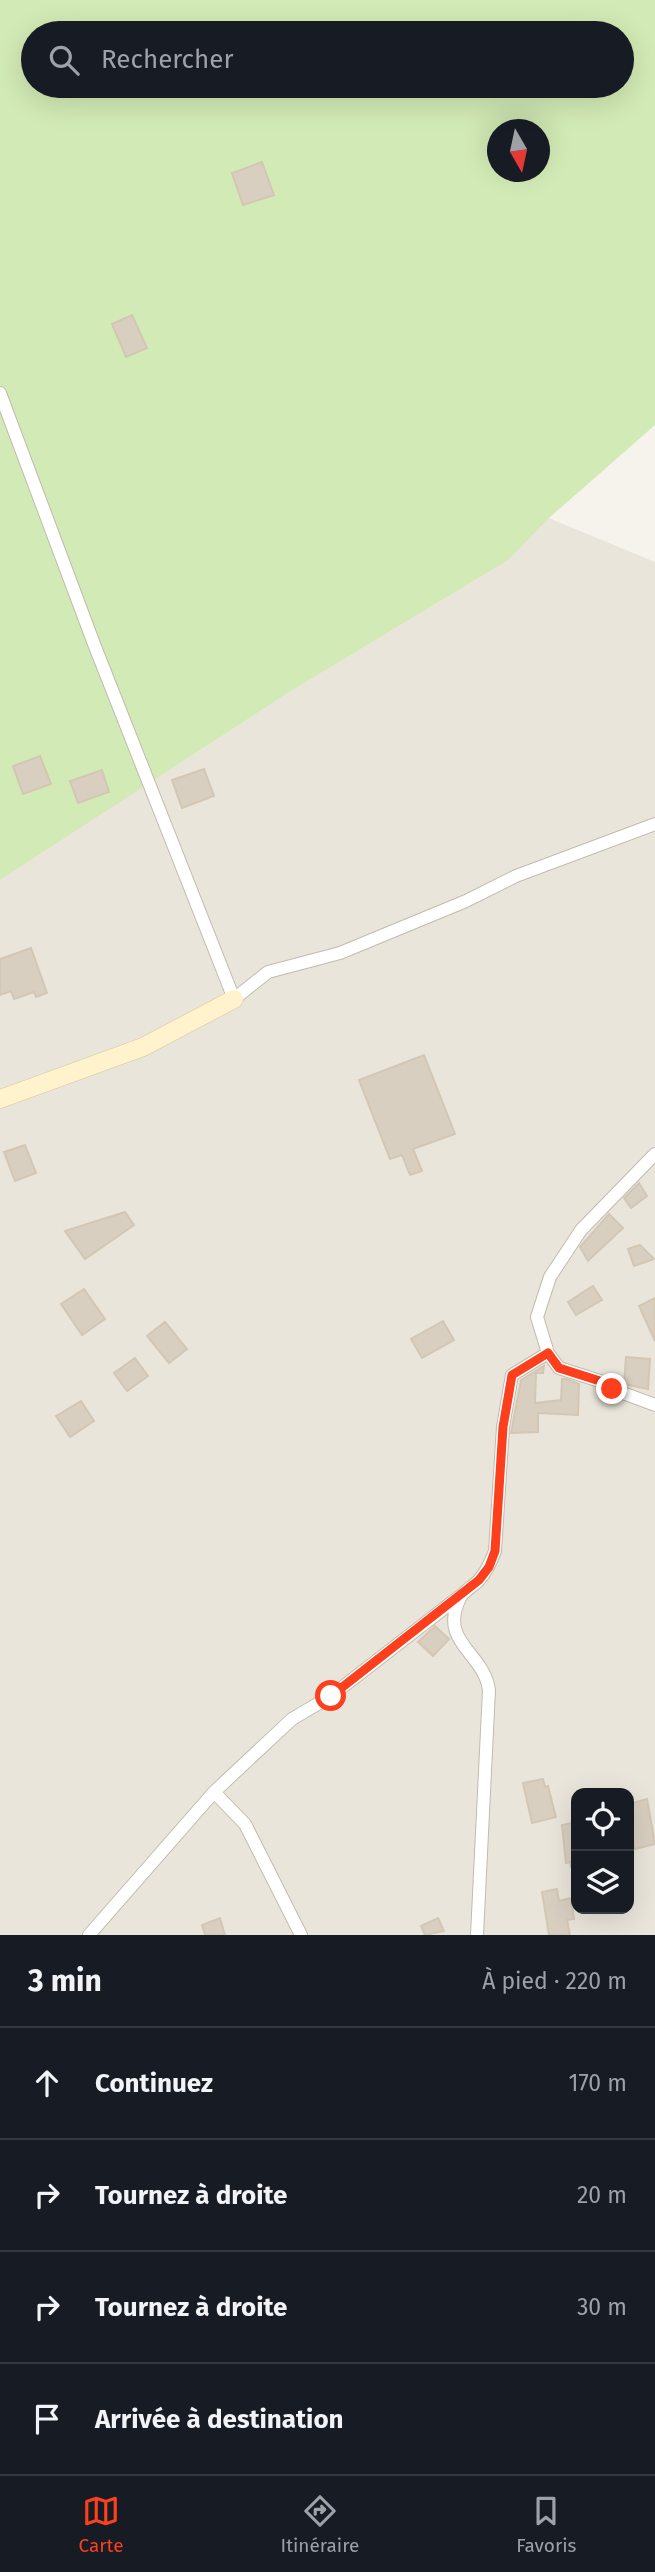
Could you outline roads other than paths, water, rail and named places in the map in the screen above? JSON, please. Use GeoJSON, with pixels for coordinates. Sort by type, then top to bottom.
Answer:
{"type":"FeatureCollection","features":[{"type":"Feature","properties":{"kind":"street"},"geometry":{"type":"LineString","coordinates":[[0,393],[94,644],[234,999]]}},
{"type":"Feature","properties":{"kind":"street"},"geometry":{"type":"LineString","coordinates":[[0,1100],[143,1047],[234,999],[268,972],[340,953],[466,901],[516,876],[655,824]]}},
{"type":"Feature","properties":{"kind":"street"},"geometry":{"type":"LineString","coordinates":[[655,1154],[581,1230],[550,1277],[537,1317],[548,1353],[559,1368],[593,1378],[612,1389],[655,1405]]}},
{"type":"Feature","properties":{"kind":"street"},"geometry":{"type":"LineString","coordinates":[[89,1935],[214,1792],[292,1719],[331,1696],[460,1596],[489,1567],[495,1551],[503,1427],[512,1375],[548,1353]]}},
{"type":"Feature","properties":{"kind":"street"},"geometry":{"type":"LineString","coordinates":[[460,1596],[454,1619],[457,1638],[481,1665],[489,1690],[477,1935]]}},
{"type":"Feature","properties":{"kind":"street"},"geometry":{"type":"LineString","coordinates":[[214,1792],[245,1824],[301,1935]]}}]}
